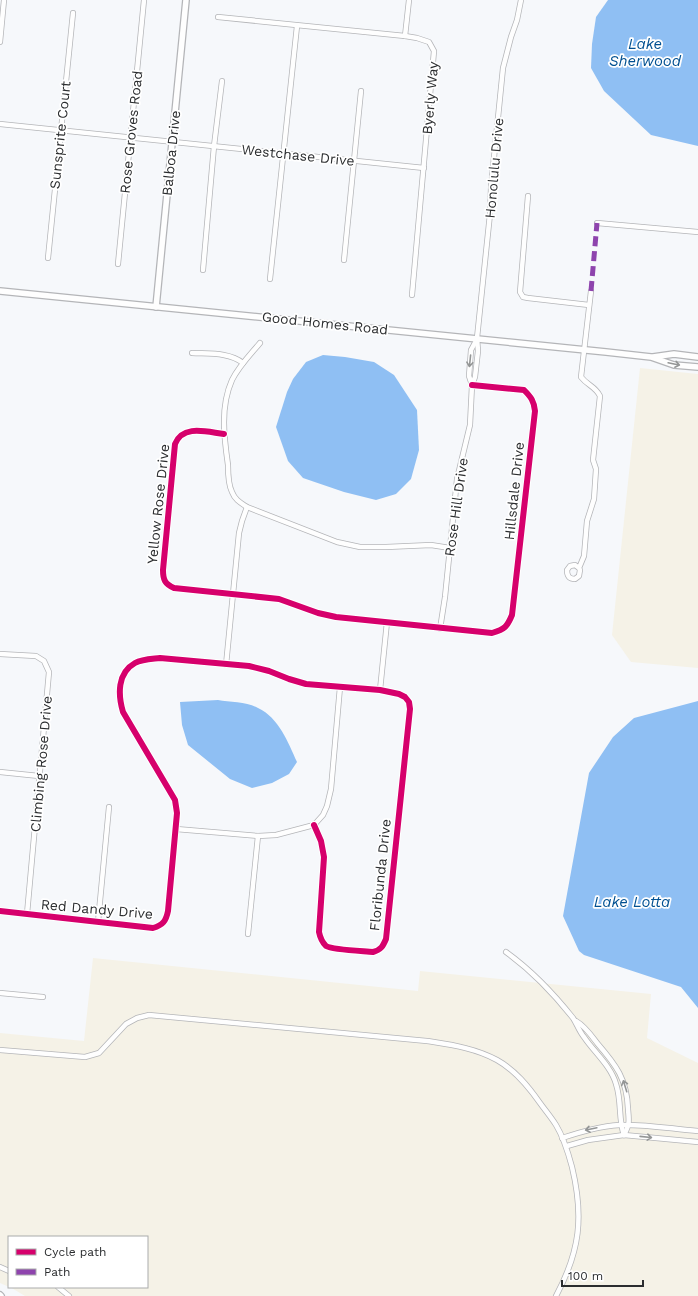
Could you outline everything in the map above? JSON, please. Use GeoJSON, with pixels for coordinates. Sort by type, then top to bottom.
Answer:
{"type":"FeatureCollection","features":[{"type":"Feature","properties":{"kind":"street"},"geometry":{"type":"LineString","coordinates":[[0,42],[4,0]]}},
{"type":"Feature","properties":{"kind":"street","name":"Rose Groves Road"},"geometry":{"type":"LineString","coordinates":[[118,264],[144,0]]}},
{"type":"Feature","properties":{"kind":"street","name":"Balboa Drive"},"geometry":{"type":"LineString","coordinates":[[156,307],[186,0]]}},
{"type":"Feature","properties":{"kind":"street"},"geometry":{"type":"LineString","coordinates":[[405,36],[409,0]]}},
{"type":"Feature","properties":{"kind":"street","name":"Honolulu Drive"},"geometry":{"type":"LineString","coordinates":[[477,338],[503,68],[517,20],[521,0]]}},
{"type":"Feature","properties":{"kind":"street","name":"Sunsprite Court"},"geometry":{"type":"LineString","coordinates":[[48,258],[73,13]]}},
{"type":"Feature","properties":{"kind":"street","name":"Byerly Way"},"geometry":{"type":"LineString","coordinates":[[218,17],[405,36],[429,42],[434,51],[412,295]]}},
{"type":"Feature","properties":{"kind":"street"},"geometry":{"type":"LineString","coordinates":[[270,279],[297,26]]}},
{"type":"Feature","properties":{"kind":"street"},"geometry":{"type":"LineString","coordinates":[[202,270],[222,81]]}},
{"type":"Feature","properties":{"kind":"street"},"geometry":{"type":"LineString","coordinates":[[344,260],[361,91]]}},
{"type":"Feature","properties":{"kind":"street","name":"Westchase Drive"},"geometry":{"type":"LineString","coordinates":[[0,124],[424,168]]}},
{"type":"Feature","properties":{"kind":"street"},"geometry":{"type":"LineString","coordinates":[[528,196],[520,292],[523,297],[528,298],[589,305]]}},
{"type":"Feature","properties":{"kind":"street"},"geometry":{"type":"LineString","coordinates":[[597,223],[698,232]]}},
{"type":"Feature","properties":{"kind":"street","name":"Good Homes Road"},"geometry":{"type":"LineString","coordinates":[[0,291],[477,338],[650,357],[674,365],[698,367]]}},
{"type":"Feature","properties":{"kind":"street"},"geometry":{"type":"LineString","coordinates":[[579,568],[584,556],[587,521],[594,499],[596,469],[594,460],[600,396],[597,389],[586,383],[581,377],[591,291]]}},
{"type":"Feature","properties":{"kind":"street","name":"Rose Hill Drive"},"geometry":{"type":"LineString","coordinates":[[440,629],[445,597],[457,479],[470,425],[472,385],[468,376],[470,357],[471,350],[477,338]]}},
{"type":"Feature","properties":{"kind":"street"},"geometry":{"type":"LineString","coordinates":[[260,343],[243,363],[232,380],[227,397],[224,417],[224,434],[230,484],[232,494],[238,501],[247,507],[336,542],[360,547],[431,545],[450,548]]}},
{"type":"Feature","properties":{"kind":"street"},"geometry":{"type":"LineString","coordinates":[[192,353],[229,356],[243,363]]}},
{"type":"Feature","properties":{"kind":"street","name":"Good Homes Road"},"geometry":{"type":"LineString","coordinates":[[650,357],[674,354],[698,357]]}},
{"type":"Feature","properties":{"kind":"street","name":"Hillsdale Drive"},"geometry":{"type":"LineString","coordinates":[[472,385],[524,390],[534,403],[535,411],[512,615],[508,625],[502,630],[486,633]]}},
{"type":"Feature","properties":{"kind":"street","name":"Yellow Rose Drive"},"geometry":{"type":"LineString","coordinates":[[224,434],[192,430],[184,432],[178,437],[175,444],[163,578],[166,584],[174,588],[279,599],[318,613],[336,617],[486,633]]}},
{"type":"Feature","properties":{"kind":"street"},"geometry":{"type":"LineString","coordinates":[[226,665],[239,533],[247,507]]}},
{"type":"Feature","properties":{"kind":"street"},"geometry":{"type":"LineString","coordinates":[[380,690],[387,622]]}},
{"type":"Feature","properties":{"kind":"street","name":"Climbing Rose Drive"},"geometry":{"type":"LineString","coordinates":[[0,654],[36,656],[44,660],[49,672],[27,914]]}},
{"type":"Feature","properties":{"kind":"street","name":"Red Dandy Drive"},"geometry":{"type":"LineString","coordinates":[[0,911],[153,928],[162,926],[166,920],[177,813],[175,800],[123,712],[119,698],[120,682],[126,670],[135,663],[160,658],[249,666],[269,671],[306,684],[380,690]]}},
{"type":"Feature","properties":{"kind":"street"},"geometry":{"type":"LineString","coordinates":[[176,829],[258,836],[276,835],[314,825],[324,815],[328,806],[331,789],[340,687]]}},
{"type":"Feature","properties":{"kind":"street","name":"Floribunda Drive"},"geometry":{"type":"LineString","coordinates":[[314,825],[322,841],[324,857],[319,932],[322,941],[327,946],[333,948],[373,952],[379,951],[386,939],[410,708],[409,702],[405,697],[380,690]]}},
{"type":"Feature","properties":{"kind":"street"},"geometry":{"type":"LineString","coordinates":[[0,772],[40,776]]}},
{"type":"Feature","properties":{"kind":"street"},"geometry":{"type":"LineString","coordinates":[[98,922],[109,807]]}},
{"type":"Feature","properties":{"kind":"street"},"geometry":{"type":"LineString","coordinates":[[248,934],[258,836]]}},
{"type":"Feature","properties":{"kind":"street"},"geometry":{"type":"LineString","coordinates":[[506,952],[529,970],[574,1020],[583,1036],[608,1069],[616,1083],[620,1098],[620,1125],[624,1135]]}},
{"type":"Feature","properties":{"kind":"street"},"geometry":{"type":"LineString","coordinates":[[0,993],[43,997]]}},
{"type":"Feature","properties":{"kind":"street"},"geometry":{"type":"LineString","coordinates":[[0,1050],[85,1057],[98,1053],[126,1024],[137,1018],[149,1015],[427,1041],[455,1045],[477,1051],[498,1061],[519,1076],[556,1124],[566,1146],[576,1184],[579,1219],[575,1247],[567,1275],[556,1296]]}},
{"type":"Feature","properties":{"kind":"street"},"geometry":{"type":"LineString","coordinates":[[574,1020],[581,1024],[590,1034],[610,1058],[620,1073],[628,1097],[629,1125],[624,1135]]}},
{"type":"Feature","properties":{"kind":"street"},"geometry":{"type":"LineString","coordinates":[[562,1138],[588,1129],[620,1125],[698,1131]]}},
{"type":"Feature","properties":{"kind":"street"},"geometry":{"type":"LineString","coordinates":[[566,1146],[588,1140],[624,1135],[698,1142]]}},
{"type":"Feature","properties":{"kind":"street"},"geometry":{"type":"LineString","coordinates":[[59,1288],[69,1296]]}},
{"type":"Feature","properties":{"kind":"shaded area"},"geometry":{"type":"Polygon","coordinates":[[[640,368],[698,374],[698,668],[631,662],[612,635],[640,368]]]}},
{"type":"Feature","properties":{"kind":"shaded area"},"geometry":{"type":"Polygon","coordinates":[[[93,958],[418,991],[420,971],[651,994],[647,1038],[698,1063],[698,1296],[25,1296],[12,1288],[148,1288],[148,1236],[8,1236],[8,1287],[0,1283],[0,1033],[84,1041],[93,958]]]}},
{"type":"Feature","properties":{"kind":"water","name":"Lake Sherwood"},"geometry":{"type":"Polygon","coordinates":[[[608,0],[698,0],[698,146],[651,135],[604,91],[591,68],[592,44],[596,17],[608,0]]]}},
{"type":"Feature","properties":{"kind":"water"},"geometry":{"type":"Polygon","coordinates":[[[323,355],[374,362],[394,375],[417,410],[419,450],[411,479],[396,494],[376,500],[344,492],[303,478],[288,461],[276,427],[287,392],[293,379],[306,362],[323,355]]]}},
{"type":"Feature","properties":{"kind":"water"},"geometry":{"type":"Polygon","coordinates":[[[218,700],[244,703],[254,706],[272,718],[282,731],[297,762],[289,774],[272,783],[252,788],[230,779],[188,745],[182,725],[180,702],[218,700]]]}},
{"type":"Feature","properties":{"kind":"water","name":"Lake Lotta"},"geometry":{"type":"Polygon","coordinates":[[[698,701],[698,1008],[681,987],[584,955],[579,951],[563,916],[589,773],[613,737],[634,718],[698,701]]]}},
{"type":"Feature","properties":{"kind":"marked path"},"geometry":{"type":"LineString","coordinates":[[591,291],[597,223]]}},
{"type":"Feature","properties":{"kind":"cycle path"},"geometry":{"type":"LineString","coordinates":[[224,434],[203,431],[190,432],[184,434],[175,444],[163,570],[163,576],[168,585],[174,588],[279,599],[318,613],[336,617],[492,633],[505,627],[512,615],[535,411],[532,399],[524,390],[472,385]]}},
{"type":"Feature","properties":{"kind":"cycle path"},"geometry":{"type":"LineString","coordinates":[[0,911],[153,928],[162,924],[165,920],[168,911],[177,813],[175,800],[123,712],[120,699],[120,685],[125,672],[135,663],[147,659],[160,658],[249,666],[269,671],[306,684],[380,690],[399,694],[405,697],[409,702],[410,709],[386,939],[380,949],[373,952],[348,950],[326,946],[323,943],[319,932],[324,857],[321,841],[314,825]]}}]}
